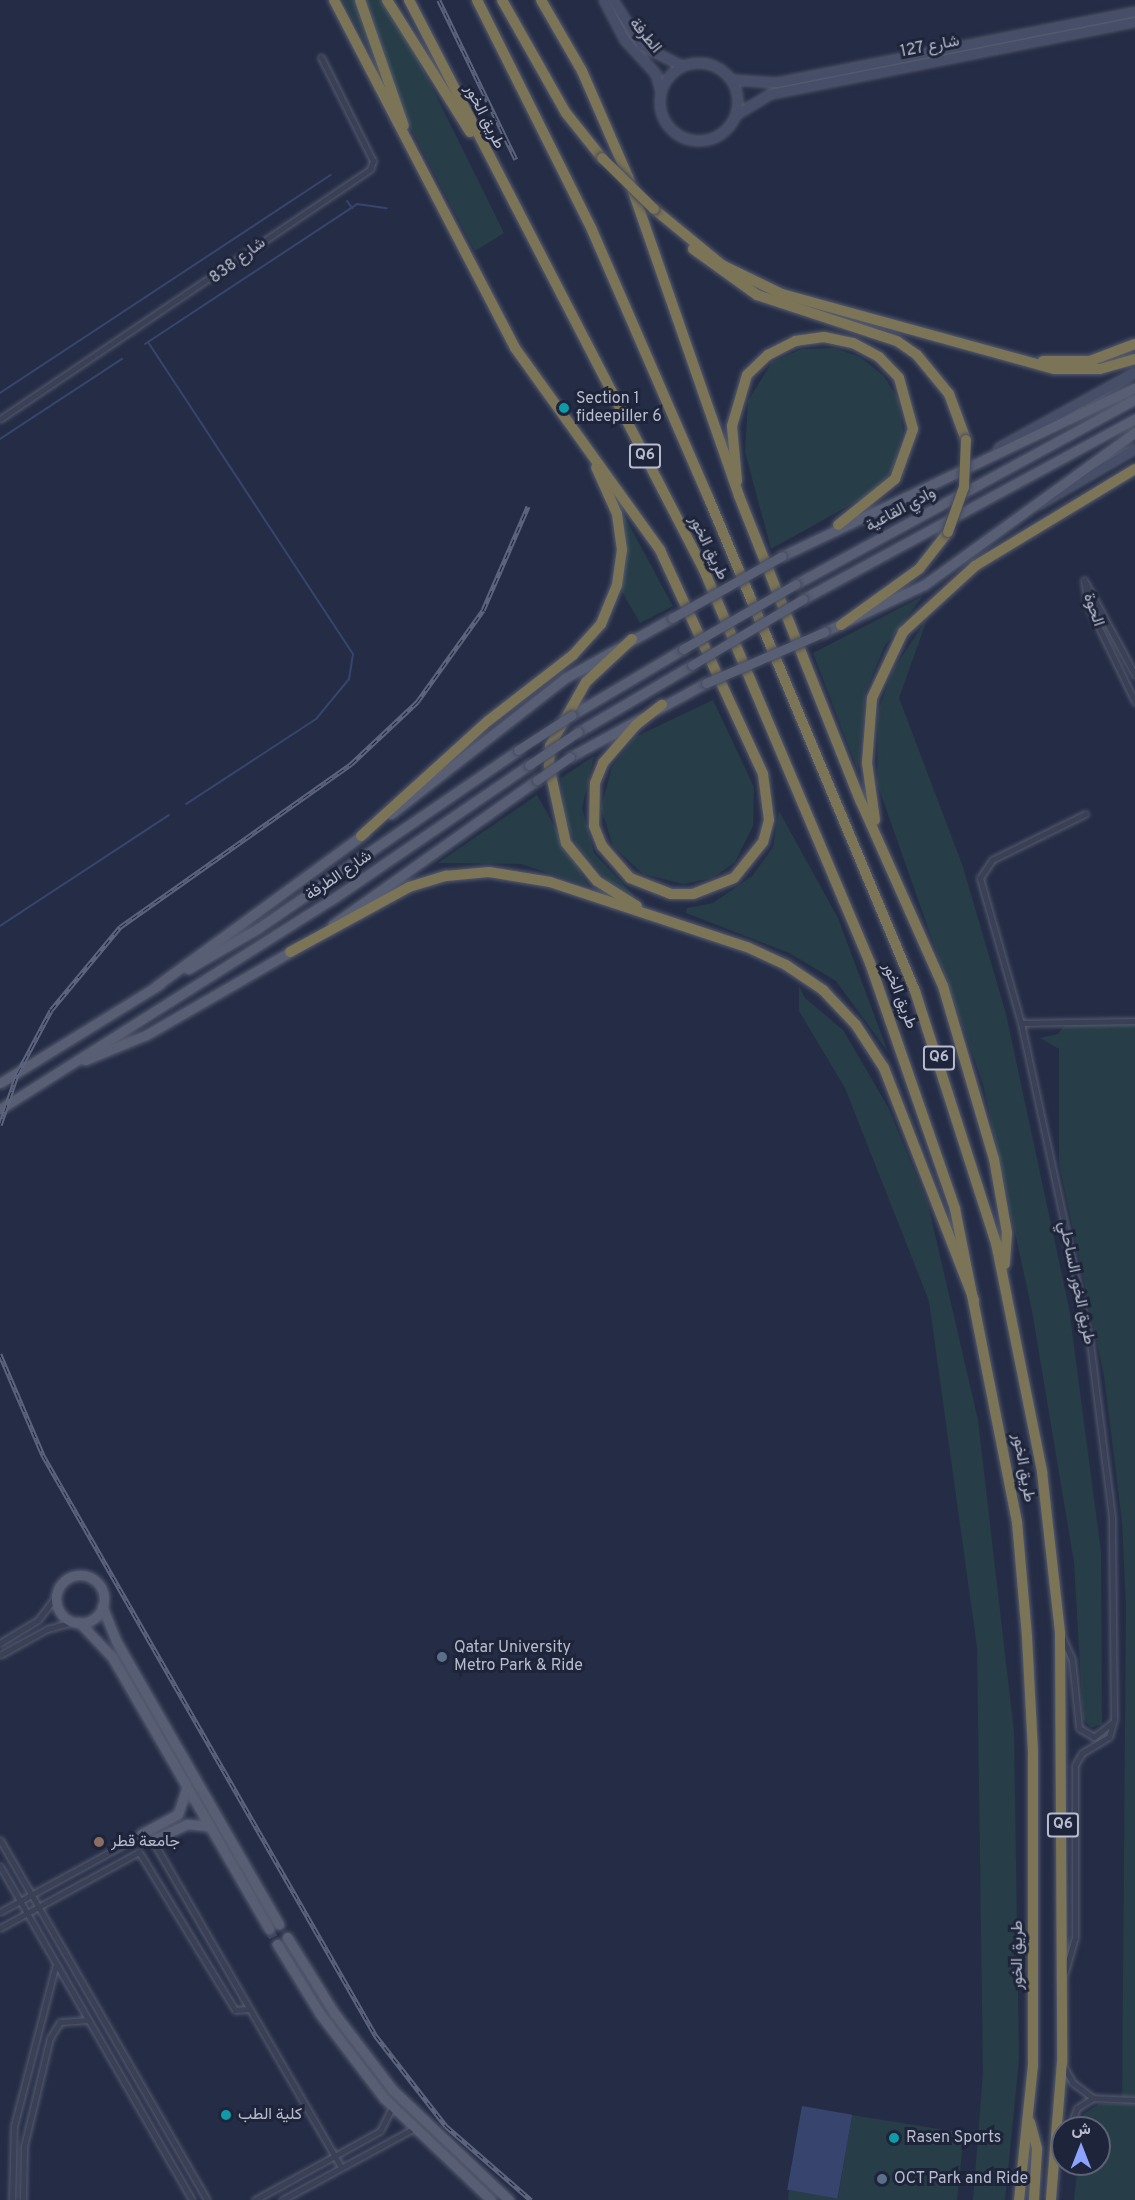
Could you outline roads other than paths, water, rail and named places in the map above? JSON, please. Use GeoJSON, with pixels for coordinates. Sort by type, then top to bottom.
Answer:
{"type":"FeatureCollection","features":[{"type":"Feature","properties":{"kind":"highway"},"geometry":{"type":"LineString","coordinates":[[334,0],[419,169],[515,348],[660,550],[769,797],[763,842],[750,862],[734,879],[693,894],[671,894],[630,878],[602,846],[594,826],[593,794],[603,763],[636,725],[662,705]]}},
{"type":"Feature","properties":{"kind":"highway"},"geometry":{"type":"LineString","coordinates":[[360,0],[419,169]]}},
{"type":"Feature","properties":{"kind":"highway"},"geometry":{"type":"LineString","coordinates":[[387,0],[440,92],[481,146]]}},
{"type":"Feature","properties":{"kind":"highway","name":"طريق الخور"},"geometry":{"type":"LineString","coordinates":[[409,0],[481,146],[708,581],[870,963],[925,1109],[978,1305],[1017,1522],[1027,1636],[1033,1753],[1028,2119],[1019,2200]]}},
{"type":"Feature","properties":{"kind":"highway","name":"طريق الخور"},"geometry":{"type":"LineString","coordinates":[[477,0],[597,241],[906,970],[969,1148],[1004,1276],[1042,1472],[1060,1633],[1063,1977],[1061,2116]]}},
{"type":"Feature","properties":{"kind":"highway"},"geometry":{"type":"LineString","coordinates":[[502,0],[567,113],[602,158],[654,209],[722,265],[761,287],[988,351],[1077,371],[1135,359]]}},
{"type":"Feature","properties":{"kind":"highway"},"geometry":{"type":"LineString","coordinates":[[541,0],[582,71],[628,177],[739,496],[878,835],[943,986],[970,1072],[1007,1233],[1004,1276]]}},
{"type":"Feature","properties":{"kind":"highway"},"geometry":{"type":"LineString","coordinates":[[674,226],[700,258],[747,290],[874,330],[917,355],[949,394],[966,440],[964,488],[948,532],[912,575],[841,625]]}},
{"type":"Feature","properties":{"kind":"highway"},"geometry":{"type":"LineString","coordinates":[[739,496],[732,426],[747,375],[768,354],[795,342],[824,337],[853,343],[879,357],[899,378],[913,429],[895,479],[838,525]]}},
{"type":"Feature","properties":{"kind":"highway"},"geometry":{"type":"LineString","coordinates":[[988,351],[1076,362],[1135,344]]}},
{"type":"Feature","properties":{"kind":"highway"},"geometry":{"type":"LineString","coordinates":[[361,836],[488,721],[573,655],[601,624],[617,585],[620,532],[611,497],[578,436]]}},
{"type":"Feature","properties":{"kind":"highway"},"geometry":{"type":"LineString","coordinates":[[878,835],[867,735],[875,690],[903,632],[975,567],[1135,469]]}},
{"type":"Feature","properties":{"kind":"highway"},"geometry":{"type":"LineString","coordinates":[[632,639],[586,682],[550,747],[549,766],[567,843],[582,864],[611,892],[670,921]]}},
{"type":"Feature","properties":{"kind":"highway"},"geometry":{"type":"LineString","coordinates":[[290,952],[409,887],[467,873],[529,877],[670,921],[786,965],[823,990],[856,1025],[902,1106],[965,1287],[978,1305]]}},
{"type":"Feature","properties":{"kind":"highway"},"geometry":{"type":"LineString","coordinates":[[1028,2119],[1037,2149],[1034,2200]]}},
{"type":"Feature","properties":{"kind":"highway","name":"طريق الخور"},"geometry":{"type":"LineString","coordinates":[[1052,2200],[1056,2176]]}},
{"type":"Feature","properties":{"kind":"main road"},"geometry":{"type":"LineString","coordinates":[[156,986],[361,836],[520,710],[632,639],[838,525],[1135,388]]}},
{"type":"Feature","properties":{"kind":"main road","name":"وادي القاعية"},"geometry":{"type":"LineString","coordinates":[[683,649],[796,584],[1135,399]]}},
{"type":"Feature","properties":{"kind":"main road","name":"وادي القاعية"},"geometry":{"type":"LineString","coordinates":[[692,665],[803,599],[1135,418]]}},
{"type":"Feature","properties":{"kind":"main road"},"geometry":{"type":"LineString","coordinates":[[74,1063],[146,1035],[290,952],[570,757],[662,705],[706,683],[841,625],[924,585],[1135,432]]}},
{"type":"Feature","properties":{"kind":"main road","name":"شارع الطرفة"},"geometry":{"type":"LineString","coordinates":[[0,1083],[156,986],[257,929],[572,715],[683,649]]}},
{"type":"Feature","properties":{"kind":"main road","name":"شارع الطرفة"},"geometry":{"type":"LineString","coordinates":[[0,1109],[331,900],[578,732],[692,665]]}},
{"type":"Feature","properties":{"kind":"main road"},"geometry":{"type":"LineString","coordinates":[[269,1929],[207,1826],[107,1649],[76,1622],[60,1612],[56,1596],[65,1580],[85,1575],[101,1588],[102,1606],[116,1641],[279,1924]]}},
{"type":"Feature","properties":{"kind":"main road"},"geometry":{"type":"LineString","coordinates":[[76,1622],[93,1618],[102,1606]]}},
{"type":"Feature","properties":{"kind":"main road"},"geometry":{"type":"LineString","coordinates":[[141,1834],[178,1814],[186,1789]]}},
{"type":"Feature","properties":{"kind":"main road"},"geometry":{"type":"LineString","coordinates":[[153,1840],[187,1824],[207,1826]]}},
{"type":"Feature","properties":{"kind":"main road"},"geometry":{"type":"LineString","coordinates":[[287,1938],[335,2014],[393,2090],[509,2200]]}},
{"type":"Feature","properties":{"kind":"main road"},"geometry":{"type":"LineString","coordinates":[[277,1944],[320,2014],[392,2107],[491,2200]]}},
{"type":"Feature","properties":{"kind":"street","name":"الطرفة"},"geometry":{"type":"LineString","coordinates":[[604,0],[625,40],[656,74],[661,91]]}},
{"type":"Feature","properties":{"kind":"street","name":"الطرفة"},"geometry":{"type":"LineString","coordinates":[[613,0],[642,46],[682,66]]}},
{"type":"Feature","properties":{"kind":"street","name":"شارع 127"},"geometry":{"type":"LineString","coordinates":[[732,80],[777,83],[1135,12]]}},
{"type":"Feature","properties":{"kind":"street","name":"شارع 127"},"geometry":{"type":"LineString","coordinates":[[736,115],[771,94],[1135,22]]}},
{"type":"Feature","properties":{"kind":"street","name":"شارع 838"},"geometry":{"type":"LineString","coordinates":[[0,419],[370,169],[373,161],[321,57]]}},
{"type":"Feature","properties":{"kind":"street"},"geometry":{"type":"LineString","coordinates":[[707,63],[732,80],[736,115],[718,136],[690,140],[667,124],[661,91],[682,66],[707,63]]}},
{"type":"Feature","properties":{"kind":"street"},"geometry":{"type":"LineString","coordinates":[[986,456],[1135,373]]}},
{"type":"Feature","properties":{"kind":"street"},"geometry":{"type":"LineString","coordinates":[[1032,508],[1135,449]]}},
{"type":"Feature","properties":{"kind":"street","name":"الحوة"},"geometry":{"type":"LineString","coordinates":[[1135,675],[1099,601],[1084,580],[1088,605],[1135,702]]}},
{"type":"Feature","properties":{"kind":"street"},"geometry":{"type":"LineString","coordinates":[[1088,605],[1099,601]]}},
{"type":"Feature","properties":{"kind":"street","name":"طريق الخور الساحلي"},"geometry":{"type":"LineString","coordinates":[[1063,1977],[1075,1938],[1075,1766],[1082,1753],[1106,1741],[1114,1719],[1113,1540],[1101,1418],[1090,1342],[1021,1023],[980,886],[981,871],[992,860],[1085,814]]}},
{"type":"Feature","properties":{"kind":"street"},"geometry":{"type":"LineString","coordinates":[[1021,1023],[1135,1021]]}},
{"type":"Feature","properties":{"kind":"street"},"geometry":{"type":"LineString","coordinates":[[0,1642],[48,1611],[56,1596]]}},
{"type":"Feature","properties":{"kind":"street"},"geometry":{"type":"LineString","coordinates":[[0,1655],[23,1642],[76,1622]]}},
{"type":"Feature","properties":{"kind":"street"},"geometry":{"type":"LineString","coordinates":[[18,1632],[23,1642]]}},
{"type":"Feature","properties":{"kind":"street"},"geometry":{"type":"LineString","coordinates":[[1060,1633],[1072,1660],[1079,1728],[1097,1737],[1114,1719]]}},
{"type":"Feature","properties":{"kind":"street"},"geometry":{"type":"LineString","coordinates":[[0,1912],[141,1834],[153,1840],[340,2166]]}},
{"type":"Feature","properties":{"kind":"street"},"geometry":{"type":"LineString","coordinates":[[0,1840],[207,2200]]}},
{"type":"Feature","properties":{"kind":"street"},"geometry":{"type":"LineString","coordinates":[[0,1928],[128,1854],[142,1853],[235,2010],[248,2009]]}},
{"type":"Feature","properties":{"kind":"street"},"geometry":{"type":"LineString","coordinates":[[0,1866],[192,2200]]}},
{"type":"Feature","properties":{"kind":"street"},"geometry":{"type":"LineString","coordinates":[[72,1871],[80,1883]]}},
{"type":"Feature","properties":{"kind":"street"},"geometry":{"type":"LineString","coordinates":[[12,2200],[14,2126],[56,1964]]}},
{"type":"Feature","properties":{"kind":"street"},"geometry":{"type":"LineString","coordinates":[[23,2200],[24,2146],[50,2038],[60,2022],[88,2020]]}},
{"type":"Feature","properties":{"kind":"street"},"geometry":{"type":"LineString","coordinates":[[1062,2062],[1073,2083],[1093,2098],[1135,2100]]}},
{"type":"Feature","properties":{"kind":"street"},"geometry":{"type":"LineString","coordinates":[[1074,2116],[1077,2108],[1093,2098]]}},
{"type":"Feature","properties":{"kind":"street"},"geometry":{"type":"LineString","coordinates":[[255,2200],[384,2128],[392,2107]]}},
{"type":"Feature","properties":{"kind":"street"},"geometry":{"type":"LineString","coordinates":[[282,2200],[340,2166],[413,2129]]}},
{"type":"Feature","properties":{"kind":"water"},"geometry":{"type":"Polygon","coordinates":[[[802,2106],[852,2115],[837,2199],[787,2190],[802,2106]]]}},
{"type":"Feature","properties":{"kind":"waterway"},"geometry":{"type":"LineString","coordinates":[[0,393],[330,175]]}},
{"type":"Feature","properties":{"kind":"waterway"},"geometry":{"type":"LineString","coordinates":[[347,201],[352,208]]}},
{"type":"Feature","properties":{"kind":"waterway"},"geometry":{"type":"LineString","coordinates":[[145,344],[357,204],[387,208]]}},
{"type":"Feature","properties":{"kind":"waterway"},"geometry":{"type":"LineString","coordinates":[[148,342],[353,654],[349,679],[316,719],[186,804]]}},
{"type":"Feature","properties":{"kind":"waterway"},"geometry":{"type":"LineString","coordinates":[[0,439],[122,359]]}},
{"type":"Feature","properties":{"kind":"waterway"},"geometry":{"type":"LineString","coordinates":[[0,926],[169,815]]}},
{"type":"Feature","properties":{"kind":"tunnel"},"geometry":{"type":"LineString","coordinates":[[269,1929],[277,1944]]}},
{"type":"Feature","properties":{"kind":"railway"},"geometry":{"type":"LineString","coordinates":[[439,0],[516,159]]}},
{"type":"Feature","properties":{"kind":"railway"},"geometry":{"type":"LineString","coordinates":[[0,1125],[17,1074],[51,1010],[120,927],[351,764],[417,702],[483,610],[528,506]]}},
{"type":"Feature","properties":{"kind":"railway"},"geometry":{"type":"LineString","coordinates":[[0,1354],[43,1455],[376,2036],[446,2126],[531,2200]]}},
{"type":"Feature","properties":{"kind":"place","name":"Section 1 fideepiller 6"},"geometry":{"type":"Point","coordinates":[564,408]}},
{"type":"Feature","properties":{"kind":"place","name":"Qatar University Metro Park & Ride"},"geometry":{"type":"Point","coordinates":[442,1657]}},
{"type":"Feature","properties":{"kind":"place","name":"جامعة قطر"},"geometry":{"type":"Point","coordinates":[99,1842]}},
{"type":"Feature","properties":{"kind":"place","name":"كلية الطب"},"geometry":{"type":"Point","coordinates":[226,2115]}},
{"type":"Feature","properties":{"kind":"place","name":"Rasen Sports"},"geometry":{"type":"Point","coordinates":[894,2138]}},
{"type":"Feature","properties":{"kind":"place","name":"OCT Park and Ride"},"geometry":{"type":"Point","coordinates":[882,2179]}}]}
